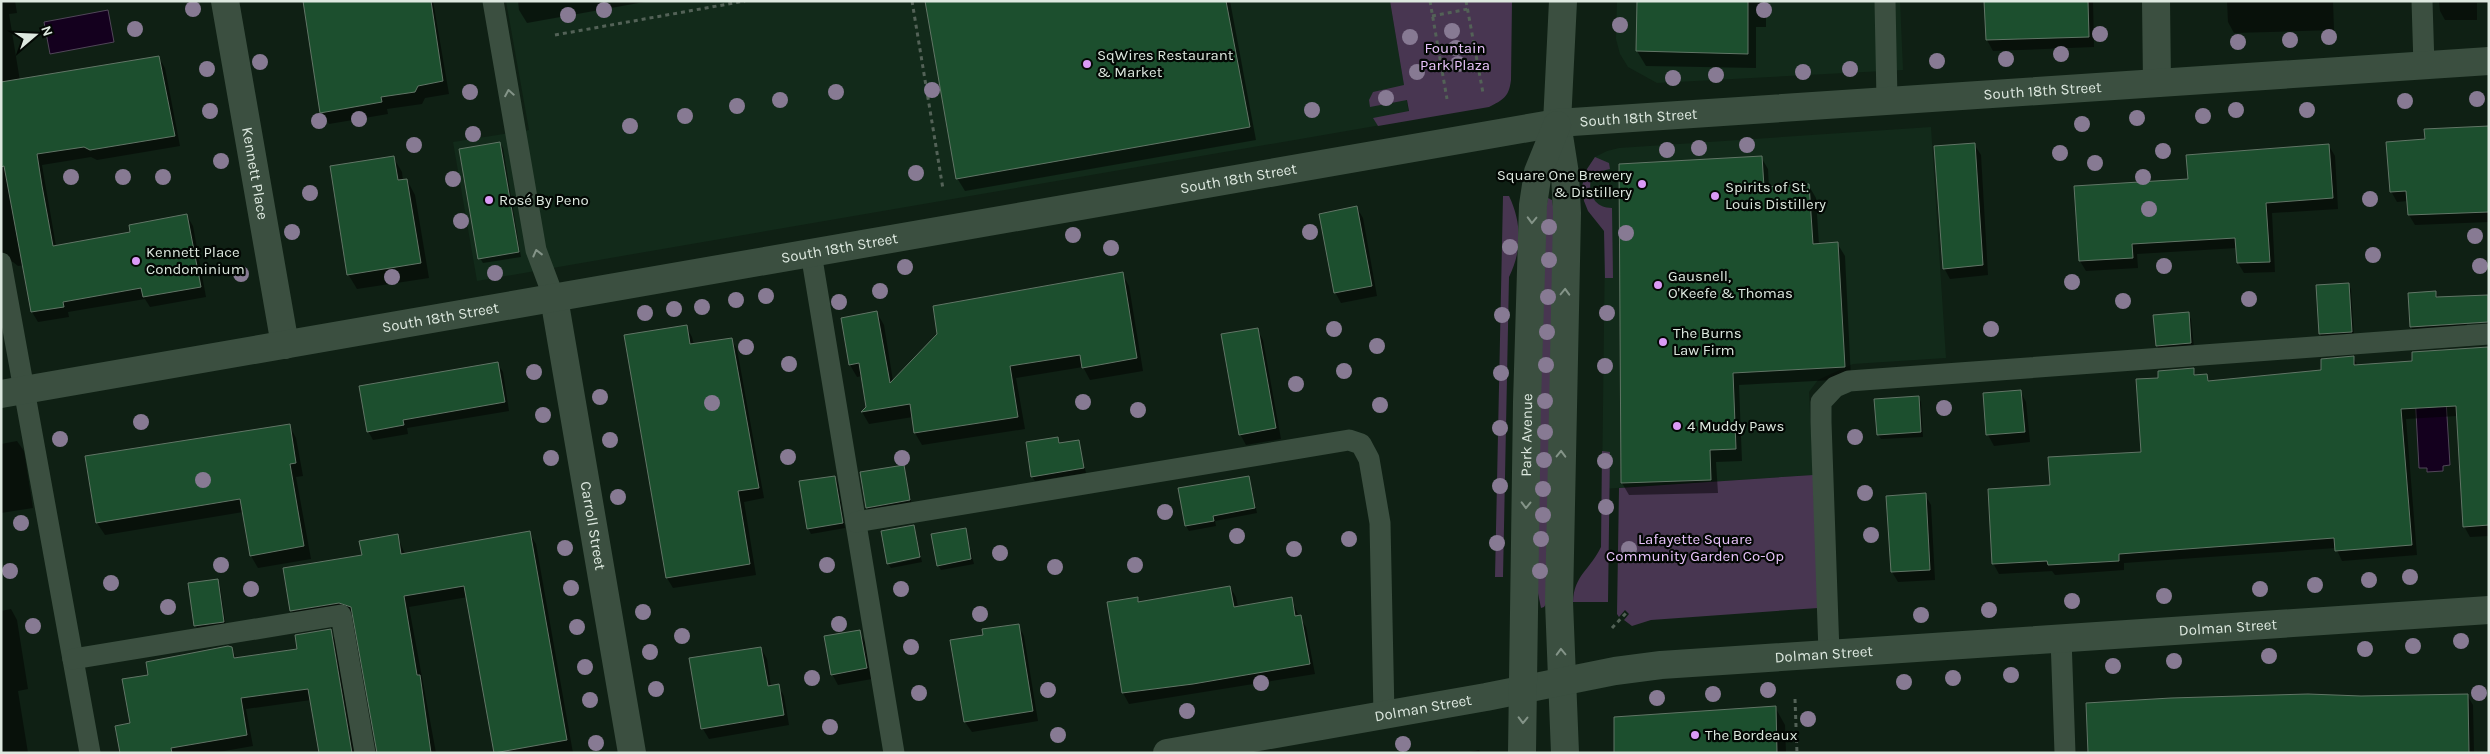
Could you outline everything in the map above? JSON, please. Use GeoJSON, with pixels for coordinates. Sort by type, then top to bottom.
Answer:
{"type":"FeatureCollection","features":[{"type":"Feature","properties":{"kind":"street","name":"Kennett Place"},"geometry":{"type":"LineString","coordinates":[[225,1],[284,345]]}},
{"type":"Feature","properties":{"kind":"street","name":"Park Avenue"},"geometry":{"type":"LineString","coordinates":[[1563,1],[1557,123],[1565,174],[1567,213],[1559,602],[1565,753]]}},
{"type":"Feature","properties":{"kind":"street"},"geometry":{"type":"LineString","coordinates":[[2156,1],[2157,83]]}},
{"type":"Feature","properties":{"kind":"street","name":"South 18th Street"},"geometry":{"type":"LineString","coordinates":[[13,392],[1557,123],[2489,61]]}},
{"type":"Feature","properties":{"kind":"street","name":"Park Avenue"},"geometry":{"type":"LineString","coordinates":[[1522,753],[1532,205],[1538,172],[1557,123]]}},
{"type":"Feature","properties":{"kind":"street","name":"Carroll Street"},"geometry":{"type":"LineString","coordinates":[[554,298],[632,753]]}},
{"type":"Feature","properties":{"kind":"street","name":"Dolman Street"},"geometry":{"type":"LineString","coordinates":[[1167,753],[1523,690],[1562,681],[1662,665],[2489,610]]}},
{"type":"Feature","properties":{"kind":"lane"},"geometry":{"type":"LineString","coordinates":[[493,1],[536,250],[554,298]]}},
{"type":"Feature","properties":{"kind":"lane"},"geometry":{"type":"LineString","coordinates":[[1885,1],[1888,100]]}},
{"type":"Feature","properties":{"kind":"lane"},"geometry":{"type":"LineString","coordinates":[[2422,1],[2424,66]]}},
{"type":"Feature","properties":{"kind":"lane"},"geometry":{"type":"LineString","coordinates":[[811,253],[894,753]]}},
{"type":"Feature","properties":{"kind":"lane"},"geometry":{"type":"LineString","coordinates":[[1,264],[13,392],[73,659],[90,753]]}},
{"type":"Feature","properties":{"kind":"lane"},"geometry":{"type":"LineString","coordinates":[[1829,654],[1821,402],[1835,387],[1849,382],[2489,334]]}},
{"type":"Feature","properties":{"kind":"lane"},"geometry":{"type":"LineString","coordinates":[[856,522],[1349,440],[1361,444],[1369,459],[1380,523],[1384,715]]}},
{"type":"Feature","properties":{"kind":"lane"},"geometry":{"type":"LineString","coordinates":[[73,659],[341,615],[365,753]]}},
{"type":"Feature","properties":{"kind":"lane"},"geometry":{"type":"LineString","coordinates":[[2061,638],[2065,753]]}},
{"type":"Feature","properties":{"kind":"path"},"geometry":{"type":"LineString","coordinates":[[556,35],[744,1]]}},
{"type":"Feature","properties":{"kind":"path"},"geometry":{"type":"LineString","coordinates":[[912,1],[943,189]]}},
{"type":"Feature","properties":{"kind":"path"},"geometry":{"type":"LineString","coordinates":[[1430,1],[1447,99]]}},
{"type":"Feature","properties":{"kind":"path"},"geometry":{"type":"LineString","coordinates":[[1466,1],[1483,93]]}},
{"type":"Feature","properties":{"kind":"path"},"geometry":{"type":"LineString","coordinates":[[1432,16],[1468,10]]}},
{"type":"Feature","properties":{"kind":"path"},"geometry":{"type":"LineString","coordinates":[[1612,628],[1627,612]]}},
{"type":"Feature","properties":{"kind":"path"},"geometry":{"type":"LineString","coordinates":[[1795,699],[1797,753]]}},
{"type":"Feature","properties":{"kind":"shaded area"},"geometry":{"type":"Polygon","coordinates":[[[506,1],[1390,1],[1410,120],[477,281],[453,142],[529,130],[506,1]]]}},
{"type":"Feature","properties":{"kind":"shaded area"},"geometry":{"type":"Polygon","coordinates":[[[1617,1],[1900,1],[1903,70],[1657,83],[1628,67],[1620,54],[1616,39],[1617,1]]]}},
{"type":"Feature","properties":{"kind":"shaded area"},"geometry":{"type":"Polygon","coordinates":[[[108,10],[114,42],[50,54],[44,22],[108,10]]]}},
{"type":"Feature","properties":{"kind":"shaded area"},"geometry":{"type":"Polygon","coordinates":[[[1931,127],[1946,358],[1853,364],[1818,380],[1809,392],[1813,475],[1602,489],[1605,241],[1604,231],[1584,201],[1582,187],[1585,172],[1595,157],[1619,148],[1931,127]]]}},
{"type":"Feature","properties":{"kind":"shaded area"},"geometry":{"type":"Polygon","coordinates":[[[2415,394],[2446,400],[2450,465],[2443,466],[2443,471],[2427,472],[2427,468],[2419,468],[2415,394]]]}},
{"type":"Feature","properties":{"kind":"green space","name":"Fountain Park Plaza"},"geometry":{"type":"Polygon","coordinates":[[[1390,1],[1512,1],[1511,80],[1505,97],[1489,107],[1378,126],[1373,118],[1409,111],[1407,100],[1370,107],[1369,100],[1373,92],[1404,85],[1390,1]]]}},
{"type":"Feature","properties":{"kind":"green space"},"geometry":{"type":"Polygon","coordinates":[[[1595,157],[1609,163],[1610,169],[1593,173],[1590,185],[1592,197],[1595,201],[1600,205],[1612,208],[1613,278],[1605,278],[1604,231],[1588,211],[1584,201],[1582,187],[1585,172],[1595,157]]]}},
{"type":"Feature","properties":{"kind":"green space"},"geometry":{"type":"Polygon","coordinates":[[[1503,196],[1509,196],[1513,206],[1519,237],[1516,257],[1509,277],[1503,577],[1495,577],[1503,196]]]}},
{"type":"Feature","properties":{"kind":"green space"},"geometry":{"type":"Polygon","coordinates":[[[1548,198],[1552,200],[1554,212],[1547,602],[1541,608],[1535,578],[1545,213],[1548,198]]]}},
{"type":"Feature","properties":{"kind":"green space"},"geometry":{"type":"Polygon","coordinates":[[[1602,451],[1610,452],[1608,602],[1573,602],[1579,579],[1601,547],[1602,451]]]}},
{"type":"Feature","properties":{"kind":"green space","name":"Lafayette Square Community Garden Co-Op"},"geometry":{"type":"Polygon","coordinates":[[[1813,475],[1818,608],[1651,620],[1632,626],[1624,620],[1629,614],[1625,610],[1619,617],[1617,614],[1619,488],[1813,475]]]}},
{"type":"Feature","properties":{"kind":"building"},"geometry":{"type":"Polygon","coordinates":[[[303,1],[431,1],[443,81],[418,86],[415,92],[381,97],[382,102],[320,113],[303,1]]]}},
{"type":"Feature","properties":{"kind":"building","name":"SqWires Restaurant & Market"},"geometry":{"type":"Polygon","coordinates":[[[925,1],[1226,1],[1250,127],[956,179],[925,1]]]}},
{"type":"Feature","properties":{"kind":"building"},"geometry":{"type":"Polygon","coordinates":[[[1637,1],[1748,1],[1748,54],[1636,51],[1637,1]]]}},
{"type":"Feature","properties":{"kind":"building"},"geometry":{"type":"Polygon","coordinates":[[[1984,1],[2088,1],[2089,37],[1986,40],[1984,1]]]}},
{"type":"Feature","properties":{"kind":"building"},"geometry":{"type":"Polygon","coordinates":[[[159,56],[175,136],[90,150],[84,147],[37,154],[42,186],[53,246],[130,232],[129,225],[187,214],[201,287],[143,297],[141,288],[63,302],[64,307],[31,312],[4,166],[1,167],[1,82],[159,56]]]}},
{"type":"Feature","properties":{"kind":"building"},"geometry":{"type":"Polygon","coordinates":[[[2489,126],[2489,212],[2408,215],[2406,191],[2390,192],[2386,142],[2425,139],[2424,129],[2489,126]]]}},
{"type":"Feature","properties":{"kind":"building","name":"Rosé By Peno"},"geometry":{"type":"Polygon","coordinates":[[[500,142],[519,252],[478,259],[459,149],[500,142]]]}},
{"type":"Feature","properties":{"kind":"building"},"geometry":{"type":"Polygon","coordinates":[[[1975,143],[1983,265],[1943,269],[1934,146],[1975,143]]]}},
{"type":"Feature","properties":{"kind":"building"},"geometry":{"type":"Polygon","coordinates":[[[2329,144],[2333,198],[2266,203],[2270,262],[2237,263],[2235,238],[2132,244],[2133,258],[2079,261],[2074,186],[2188,179],[2186,155],[2329,144]]]}},
{"type":"Feature","properties":{"kind":"building"},"geometry":{"type":"Polygon","coordinates":[[[394,156],[398,180],[407,179],[421,263],[347,275],[330,166],[394,156]]]}},
{"type":"Feature","properties":{"kind":"building"},"geometry":{"type":"Polygon","coordinates":[[[1762,156],[1764,187],[1809,184],[1813,244],[1838,242],[1845,367],[1733,373],[1736,449],[1710,450],[1711,480],[1621,483],[1619,164],[1762,156]]]}},
{"type":"Feature","properties":{"kind":"building"},"geometry":{"type":"Polygon","coordinates":[[[1357,206],[1372,286],[1334,293],[1319,214],[1357,206]]]}},
{"type":"Feature","properties":{"kind":"building"},"geometry":{"type":"Polygon","coordinates":[[[1123,272],[1137,358],[1082,368],[1080,355],[1010,366],[1018,417],[914,433],[910,404],[861,412],[866,407],[859,363],[849,365],[841,318],[877,311],[890,383],[937,334],[933,306],[1123,272]]]}},
{"type":"Feature","properties":{"kind":"building"},"geometry":{"type":"Polygon","coordinates":[[[2349,283],[2352,332],[2319,334],[2316,285],[2349,283]]]}},
{"type":"Feature","properties":{"kind":"building"},"geometry":{"type":"Polygon","coordinates":[[[2436,291],[2436,297],[2488,295],[2488,322],[2410,327],[2408,293],[2436,291]]]}},
{"type":"Feature","properties":{"kind":"building"},"geometry":{"type":"Polygon","coordinates":[[[2189,312],[2191,343],[2156,346],[2153,315],[2189,312]]]}},
{"type":"Feature","properties":{"kind":"building"},"geometry":{"type":"Polygon","coordinates":[[[687,325],[690,344],[732,338],[759,488],[738,491],[750,564],[666,578],[624,335],[687,325]]]}},
{"type":"Feature","properties":{"kind":"building"},"geometry":{"type":"Polygon","coordinates":[[[1258,328],[1276,428],[1239,435],[1221,334],[1258,328]]]}},
{"type":"Feature","properties":{"kind":"building"},"geometry":{"type":"Polygon","coordinates":[[[2488,347],[2489,525],[2463,527],[2456,406],[2401,409],[2412,545],[2335,551],[2334,538],[2119,554],[2119,561],[2048,565],[2047,561],[1992,564],[1988,489],[2050,485],[2048,457],[2141,452],[2136,379],[2158,378],[2158,371],[2194,368],[2194,375],[2207,374],[2208,381],[2321,370],[2321,359],[2354,356],[2354,365],[2412,361],[2412,352],[2488,347]]]}},
{"type":"Feature","properties":{"kind":"building"},"geometry":{"type":"Polygon","coordinates":[[[498,362],[505,402],[403,420],[404,425],[367,432],[359,386],[498,362]]]}},
{"type":"Feature","properties":{"kind":"building"},"geometry":{"type":"Polygon","coordinates":[[[2021,390],[2025,432],[1986,435],[1983,393],[2021,390]]]}},
{"type":"Feature","properties":{"kind":"building"},"geometry":{"type":"Polygon","coordinates":[[[1919,396],[1921,432],[1877,435],[1874,399],[1919,396]]]}},
{"type":"Feature","properties":{"kind":"building"},"geometry":{"type":"Polygon","coordinates":[[[290,424],[296,463],[290,464],[304,546],[250,556],[240,499],[96,523],[85,456],[290,424]]]}},
{"type":"Feature","properties":{"kind":"building"},"geometry":{"type":"Polygon","coordinates":[[[1058,437],[1059,443],[1079,440],[1084,468],[1031,477],[1026,442],[1058,437]]]}},
{"type":"Feature","properties":{"kind":"building"},"geometry":{"type":"Polygon","coordinates":[[[904,465],[910,500],[866,508],[860,472],[904,465]]]}},
{"type":"Feature","properties":{"kind":"building"},"geometry":{"type":"Polygon","coordinates":[[[835,476],[843,523],[807,529],[799,481],[835,476]]]}},
{"type":"Feature","properties":{"kind":"building"},"geometry":{"type":"Polygon","coordinates":[[[1249,476],[1255,508],[1213,516],[1214,521],[1185,526],[1178,488],[1249,476]]]}},
{"type":"Feature","properties":{"kind":"building"},"geometry":{"type":"Polygon","coordinates":[[[1926,493],[1930,570],[1891,572],[1886,496],[1926,493]]]}},
{"type":"Feature","properties":{"kind":"building"},"geometry":{"type":"Polygon","coordinates":[[[914,525],[920,557],[887,564],[881,531],[914,525]]]}},
{"type":"Feature","properties":{"kind":"building"},"geometry":{"type":"Polygon","coordinates":[[[966,528],[971,559],[937,566],[931,534],[966,528]]]}},
{"type":"Feature","properties":{"kind":"building"},"geometry":{"type":"Polygon","coordinates":[[[530,531],[567,740],[494,753],[464,586],[404,596],[417,675],[420,675],[431,753],[377,753],[351,607],[339,603],[290,611],[283,568],[362,555],[359,541],[398,534],[401,554],[530,531]]]}},
{"type":"Feature","properties":{"kind":"building"},"geometry":{"type":"Polygon","coordinates":[[[218,579],[224,622],[194,626],[188,583],[218,579]]]}},
{"type":"Feature","properties":{"kind":"building"},"geometry":{"type":"Polygon","coordinates":[[[1230,586],[1234,607],[1292,597],[1295,616],[1301,615],[1310,664],[1193,684],[1122,693],[1107,602],[1138,597],[1138,602],[1230,586]]]}},
{"type":"Feature","properties":{"kind":"building"},"geometry":{"type":"Polygon","coordinates":[[[1019,624],[1033,711],[964,722],[950,640],[983,635],[982,629],[1019,624]]]}},
{"type":"Feature","properties":{"kind":"building"},"geometry":{"type":"Polygon","coordinates":[[[331,629],[352,753],[319,753],[308,689],[241,698],[247,735],[171,748],[172,753],[120,753],[115,726],[130,723],[122,679],[148,675],[146,662],[228,646],[232,647],[234,658],[297,649],[295,635],[331,629]]]}},
{"type":"Feature","properties":{"kind":"building"},"geometry":{"type":"Polygon","coordinates":[[[860,630],[867,668],[831,675],[824,636],[860,630]]]}},
{"type":"Feature","properties":{"kind":"building"},"geometry":{"type":"Polygon","coordinates":[[[761,647],[768,686],[779,684],[784,715],[701,729],[689,658],[761,647]]]}},
{"type":"Feature","properties":{"kind":"building"},"geometry":{"type":"Polygon","coordinates":[[[2308,694],[2361,696],[2468,694],[2469,753],[2088,753],[2086,703],[2171,698],[2308,694]]]}},
{"type":"Feature","properties":{"kind":"building","name":"The Bordeaux"},"geometry":{"type":"Polygon","coordinates":[[[1776,706],[1777,753],[1614,753],[1614,717],[1776,706]]]}},
{"type":"Feature","properties":{"kind":"place","name":"SqWires Restaurant & Market"},"geometry":{"type":"Point","coordinates":[1087,64]}},
{"type":"Feature","properties":{"kind":"place","name":"Square One Brewery & Distillery"},"geometry":{"type":"Point","coordinates":[1642,184]}},
{"type":"Feature","properties":{"kind":"place","name":"Spirits of St. Louis Distillery"},"geometry":{"type":"Point","coordinates":[1715,196]}},
{"type":"Feature","properties":{"kind":"place","name":"Rosé By Peno"},"geometry":{"type":"Point","coordinates":[489,200]}},
{"type":"Feature","properties":{"kind":"place","name":"Kennett Place Condominium"},"geometry":{"type":"Point","coordinates":[136,261]}},
{"type":"Feature","properties":{"kind":"place","name":"Gausnell, O'Keefe & Thomas"},"geometry":{"type":"Point","coordinates":[1658,285]}},
{"type":"Feature","properties":{"kind":"place","name":"The Burns Law Firm"},"geometry":{"type":"Point","coordinates":[1663,342]}},
{"type":"Feature","properties":{"kind":"place","name":"4 Muddy Paws"},"geometry":{"type":"Point","coordinates":[1677,426]}},
{"type":"Feature","properties":{"kind":"place","name":"The Bordeaux"},"geometry":{"type":"Point","coordinates":[1695,735]}}]}
